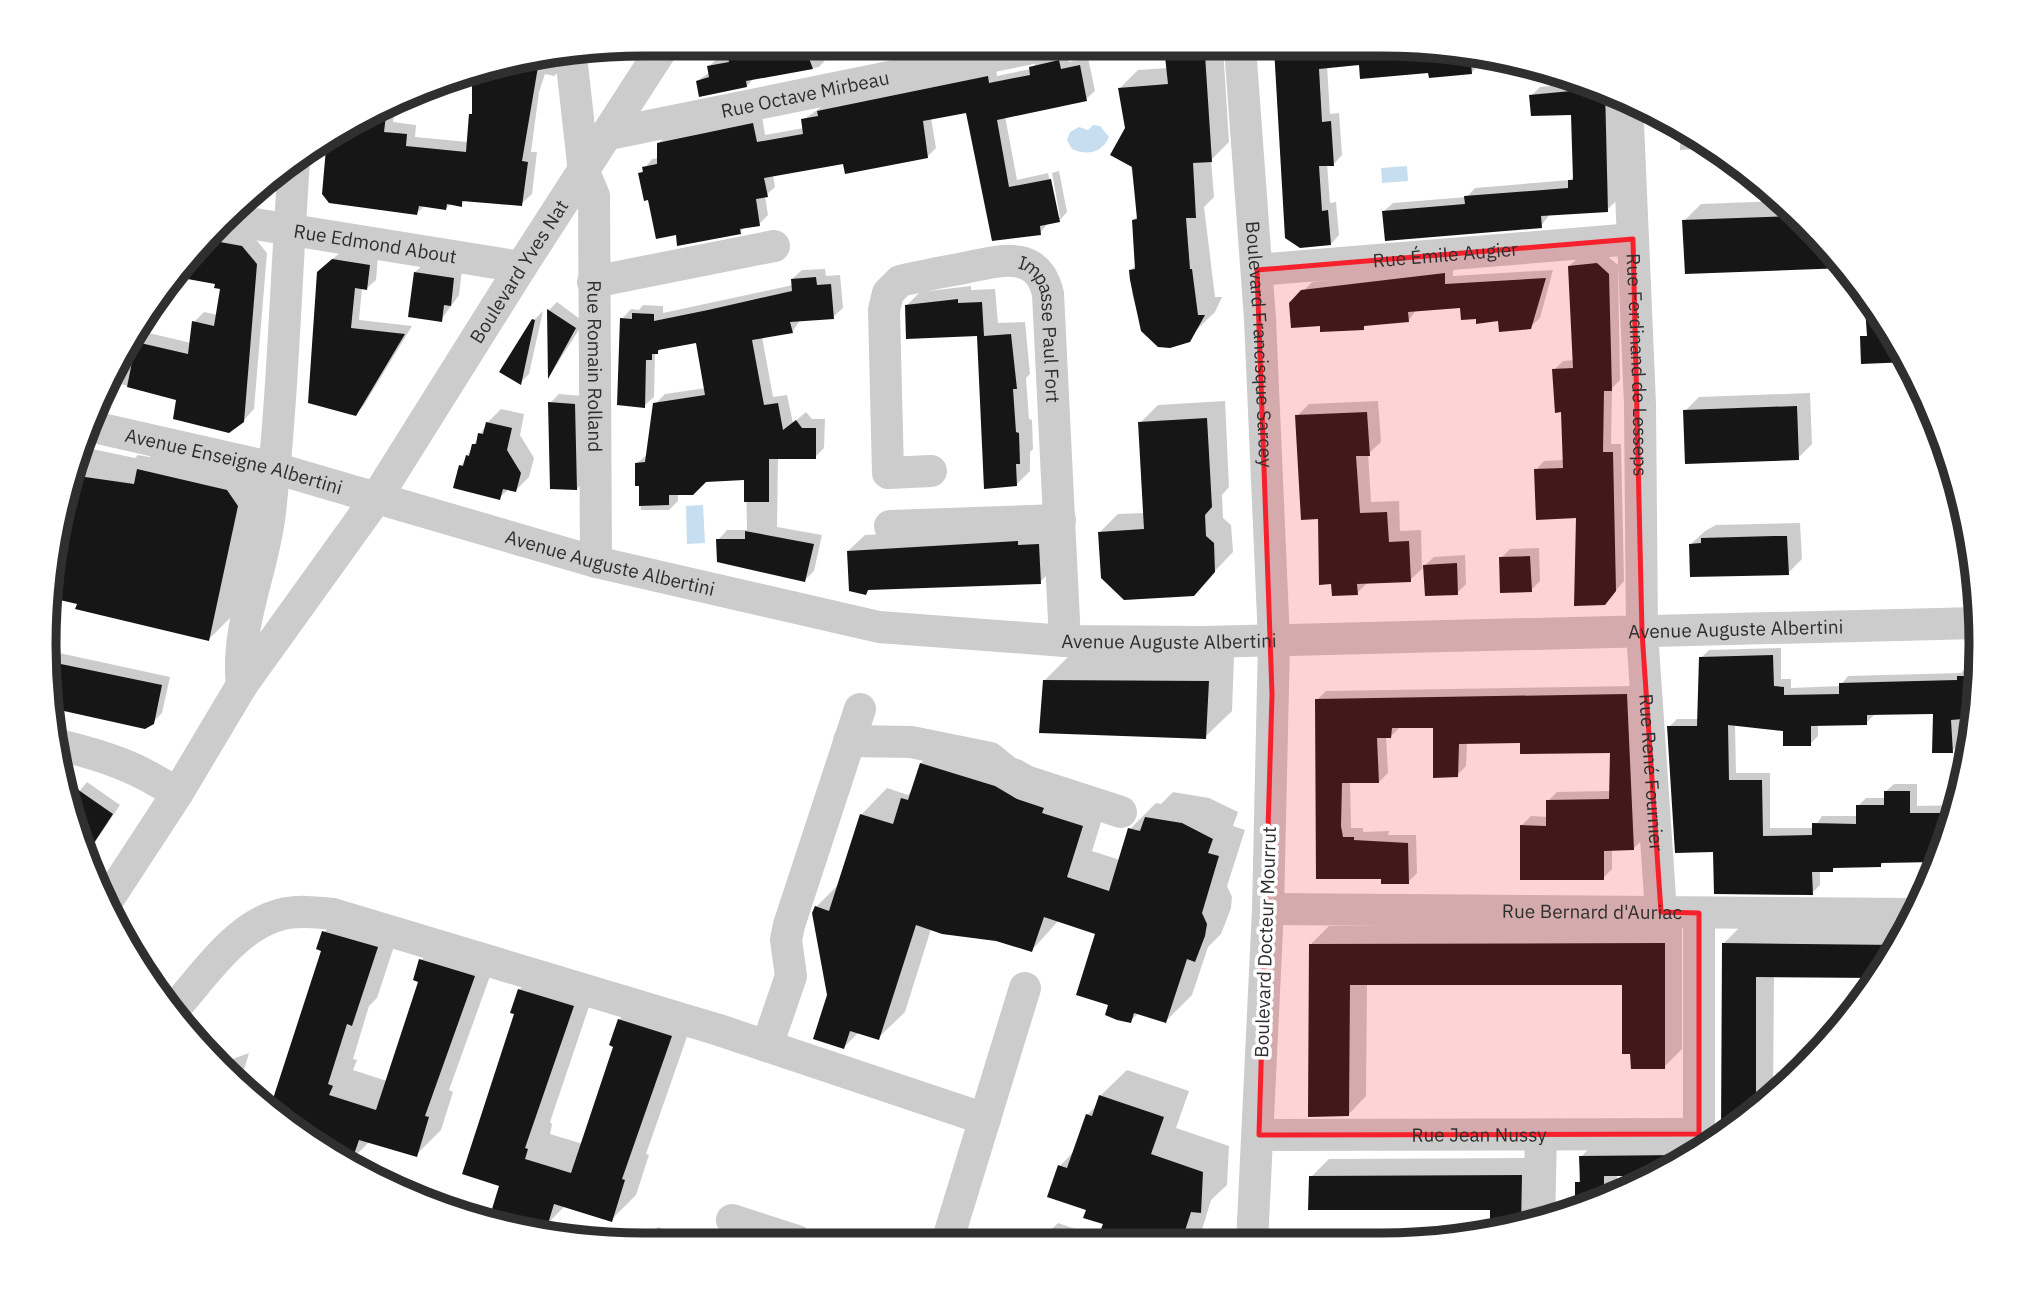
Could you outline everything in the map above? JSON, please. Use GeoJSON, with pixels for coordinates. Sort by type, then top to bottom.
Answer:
{"type":"FeatureCollection","features":[{"type":"Feature","properties":{"kind":"street","name":"Boulevard Yves Nat"},"geometry":{"type":"LineString","coordinates":[[112,894],[177,794],[242,685],[375,500],[658,56]]}},
{"type":"Feature","properties":{"kind":"street","name":"Rue Octave Mirbeau"},"geometry":{"type":"LineString","coordinates":[[609,134],[993,56]]}},
{"type":"Feature","properties":{"kind":"street","name":"Boulevard Francisque Sarcey"},"geometry":{"type":"LineString","coordinates":[[1241,56],[1257,270],[1274,641]]}},
{"type":"Feature","properties":{"kind":"street","name":"Rue Romain Rolland"},"geometry":{"type":"LineString","coordinates":[[572,61],[584,172],[594,196],[596,562]]}},
{"type":"Feature","properties":{"kind":"street","name":"Rue Ferdinand de Lesseps"},"geometry":{"type":"LineString","coordinates":[[1628,111],[1640,404],[1642,632]]}},
{"type":"Feature","properties":{"kind":"street"},"geometry":{"type":"LineString","coordinates":[[242,685],[247,625],[270,515],[293,173]]}},
{"type":"Feature","properties":{"kind":"street","name":"Rue Edmond About"},"geometry":{"type":"LineString","coordinates":[[236,221],[521,267]]}},
{"type":"Feature","properties":{"kind":"street","name":"Rue Émile Augier"},"geometry":{"type":"LineString","coordinates":[[1257,270],[1633,239]]}},
{"type":"Feature","properties":{"kind":"street"},"geometry":{"type":"LineString","coordinates":[[593,282],[774,246]]}},
{"type":"Feature","properties":{"kind":"street","name":"Impasse Paul Fort"},"geometry":{"type":"LineString","coordinates":[[931,471],[888,473],[884,310],[888,293],[900,281],[1006,259],[1028,264],[1040,272],[1048,293],[1065,641]]}},
{"type":"Feature","properties":{"kind":"street","name":"Avenue Enseigne Albertini"},"geometry":{"type":"LineString","coordinates":[[98,428],[274,468],[375,500]]}},
{"type":"Feature","properties":{"kind":"street","name":"Avenue Auguste Albertini"},"geometry":{"type":"LineString","coordinates":[[375,500],[596,562],[879,626],[1065,641],[1274,641],[1968,623]]}},
{"type":"Feature","properties":{"kind":"street"},"geometry":{"type":"LineString","coordinates":[[890,526],[1059,520]]}},
{"type":"Feature","properties":{"kind":"street","name":"Rue René Fournier"},"geometry":{"type":"LineString","coordinates":[[1642,632],[1661,912]]}},
{"type":"Feature","properties":{"kind":"street","name":"Boulevard Docteur Mourrut"},"geometry":{"type":"LineString","coordinates":[[1253,1233],[1268,909],[1274,641]]}},
{"type":"Feature","properties":{"kind":"street"},"geometry":{"type":"LineString","coordinates":[[767,1046],[791,976],[786,940],[789,925],[860,709]]}},
{"type":"Feature","properties":{"kind":"street"},"geometry":{"type":"LineString","coordinates":[[849,741],[911,742],[990,758],[1013,777],[1121,812]]}},
{"type":"Feature","properties":{"kind":"street"},"geometry":{"type":"LineString","coordinates":[[65,746],[146,772],[177,794]]}},
{"type":"Feature","properties":{"kind":"street","name":"Rue Bernard d'Auriac"},"geometry":{"type":"LineString","coordinates":[[1268,909],[1903,914]]}},
{"type":"Feature","properties":{"kind":"street"},"geometry":{"type":"LineString","coordinates":[[179,1004],[247,932],[278,915],[307,912],[333,914],[767,1046],[985,1119]]}},
{"type":"Feature","properties":{"kind":"street"},"geometry":{"type":"LineString","coordinates":[[1699,914],[1699,1139]]}},
{"type":"Feature","properties":{"kind":"street"},"geometry":{"type":"LineString","coordinates":[[950,1233],[1025,988]]}},
{"type":"Feature","properties":{"kind":"street","name":"Rue Jean Nussy"},"geometry":{"type":"LineString","coordinates":[[1259,1135],[1541,1135],[1693,1143]]}},
{"type":"Feature","properties":{"kind":"street"},"geometry":{"type":"LineString","coordinates":[[1539,1211],[1541,1135]]}},
{"type":"Feature","properties":{"kind":"street"},"geometry":{"type":"LineString","coordinates":[[733,1220],[773,1233]]}},
{"type":"Feature","properties":{"kind":"highlighted area"},"geometry":{"type":"Polygon","coordinates":[[[1633,239],[1642,632],[1661,912],[1699,913],[1699,1134],[1259,1135],[1272,694],[1257,270],[1633,239]]]}},
{"type":"Feature","properties":{"kind":"water"},"geometry":{"type":"Polygon","coordinates":[[[1093,125],[1100,126],[1109,137],[1102,147],[1093,152],[1072,149],[1067,140],[1070,132],[1079,127],[1088,130],[1093,125]]]}},
{"type":"Feature","properties":{"kind":"water"},"geometry":{"type":"Polygon","coordinates":[[[1407,166],[1408,181],[1382,183],[1381,168],[1407,166]]]}},
{"type":"Feature","properties":{"kind":"water"},"geometry":{"type":"Polygon","coordinates":[[[703,505],[705,543],[687,544],[686,506],[703,505]]]}},
{"type":"Feature","properties":{"kind":"building"},"geometry":{"type":"Polygon","coordinates":[[[728,56],[808,56],[813,69],[746,81],[747,87],[699,97],[696,81],[709,77],[707,66],[729,62],[728,56]]]}},
{"type":"Feature","properties":{"kind":"building"},"geometry":{"type":"Polygon","coordinates":[[[1165,56],[1205,56],[1212,162],[1193,163],[1196,218],[1186,218],[1190,269],[1198,315],[1205,315],[1190,342],[1170,348],[1158,347],[1141,331],[1129,270],[1135,269],[1132,220],[1137,219],[1132,167],[1110,155],[1125,128],[1118,88],[1168,84],[1165,56]]]}},
{"type":"Feature","properties":{"kind":"building"},"geometry":{"type":"Polygon","coordinates":[[[1274,56],[1419,57],[1471,63],[1472,74],[1429,78],[1428,73],[1360,79],[1359,65],[1319,69],[1322,122],[1331,121],[1334,166],[1319,166],[1322,211],[1328,210],[1331,245],[1300,248],[1285,238],[1274,56]]]}},
{"type":"Feature","properties":{"kind":"building"},"geometry":{"type":"Polygon","coordinates":[[[1059,60],[1061,69],[1080,65],[1087,101],[997,120],[1009,187],[1051,179],[1060,222],[1040,226],[1041,235],[992,241],[966,113],[923,121],[928,158],[845,174],[843,164],[764,178],[768,197],[756,199],[760,226],[740,229],[741,234],[677,246],[676,235],[656,239],[648,200],[644,201],[638,173],[643,172],[642,167],[657,164],[657,143],[753,123],[757,142],[803,134],[801,119],[818,116],[817,111],[988,76],[989,83],[1030,75],[1029,67],[1059,60]]]}},
{"type":"Feature","properties":{"kind":"building"},"geometry":{"type":"Polygon","coordinates":[[[538,66],[522,161],[528,162],[522,206],[462,201],[462,207],[447,204],[446,210],[419,206],[417,215],[329,203],[322,194],[326,150],[350,135],[386,116],[384,132],[407,134],[406,146],[466,152],[469,114],[472,114],[472,82],[538,66]]]}},
{"type":"Feature","properties":{"kind":"building"},"geometry":{"type":"Polygon","coordinates":[[[1571,87],[1605,101],[1608,212],[1541,216],[1542,228],[1385,241],[1382,211],[1465,204],[1464,196],[1568,188],[1568,180],[1573,180],[1571,115],[1531,116],[1529,95],[1571,91],[1571,87]]]}},
{"type":"Feature","properties":{"kind":"building"},"geometry":{"type":"Polygon","coordinates":[[[1785,216],[1833,268],[1685,274],[1682,220],[1785,216]]]}},
{"type":"Feature","properties":{"kind":"building"},"geometry":{"type":"Polygon","coordinates":[[[216,241],[242,246],[257,264],[244,422],[229,433],[173,419],[176,400],[127,387],[134,352],[139,343],[188,354],[192,321],[214,326],[220,289],[214,288],[215,284],[184,278],[216,241]]]}},
{"type":"Feature","properties":{"kind":"building"},"geometry":{"type":"Polygon","coordinates":[[[332,259],[370,265],[367,290],[355,288],[351,328],[405,334],[356,416],[308,403],[317,272],[332,259]]]}},
{"type":"Feature","properties":{"kind":"building"},"geometry":{"type":"Polygon","coordinates":[[[1597,263],[1609,274],[1612,391],[1604,391],[1603,452],[1613,452],[1616,591],[1605,605],[1574,606],[1576,518],[1536,520],[1534,469],[1563,468],[1561,412],[1555,413],[1552,369],[1573,368],[1568,266],[1597,263]]]}},
{"type":"Feature","properties":{"kind":"building"},"geometry":{"type":"Polygon","coordinates":[[[414,272],[454,278],[451,306],[444,305],[442,322],[408,317],[414,272]]]}},
{"type":"Feature","properties":{"kind":"building"},"geometry":{"type":"Polygon","coordinates":[[[1445,273],[1445,284],[1546,278],[1531,329],[1499,332],[1498,321],[1476,324],[1476,319],[1461,320],[1460,308],[1408,312],[1409,322],[1364,326],[1364,330],[1320,332],[1320,326],[1291,328],[1289,303],[1301,290],[1445,273]]]}},
{"type":"Feature","properties":{"kind":"building"},"geometry":{"type":"Polygon","coordinates":[[[816,277],[817,285],[831,284],[834,319],[790,322],[793,333],[752,340],[764,405],[778,403],[783,430],[796,420],[802,428],[816,428],[816,459],[769,459],[769,502],[744,502],[744,480],[706,482],[693,495],[669,495],[669,505],[639,506],[639,486],[635,486],[635,463],[645,462],[653,403],[705,395],[696,343],[658,350],[658,354],[652,354],[652,360],[646,360],[645,408],[617,405],[620,318],[632,319],[632,313],[654,314],[654,321],[708,310],[792,291],[791,279],[816,277]]]}},
{"type":"Feature","properties":{"kind":"building"},"geometry":{"type":"Polygon","coordinates":[[[958,299],[958,303],[982,302],[984,336],[1011,334],[1017,389],[1013,389],[1016,432],[1019,433],[1020,464],[1016,464],[1017,486],[984,489],[977,336],[906,339],[905,305],[958,299]]]}},
{"type":"Feature","properties":{"kind":"building"},"geometry":{"type":"Polygon","coordinates":[[[547,309],[576,328],[548,379],[547,309]]]}},
{"type":"Feature","properties":{"kind":"building"},"geometry":{"type":"Polygon","coordinates":[[[1865,311],[1897,363],[1861,364],[1860,336],[1867,336],[1865,311]]]}},
{"type":"Feature","properties":{"kind":"building"},"geometry":{"type":"Polygon","coordinates":[[[532,319],[535,320],[521,385],[499,372],[532,319]]]}},
{"type":"Feature","properties":{"kind":"building"},"geometry":{"type":"Polygon","coordinates":[[[548,402],[575,404],[577,490],[550,489],[548,402]]]}},
{"type":"Feature","properties":{"kind":"building"},"geometry":{"type":"Polygon","coordinates":[[[1797,406],[1799,460],[1685,464],[1683,410],[1797,406]]]}},
{"type":"Feature","properties":{"kind":"building"},"geometry":{"type":"Polygon","coordinates":[[[1367,412],[1370,456],[1356,456],[1360,513],[1387,512],[1389,542],[1409,541],[1411,582],[1357,584],[1358,595],[1332,596],[1331,584],[1319,585],[1318,519],[1301,520],[1295,415],[1367,412]]]}},
{"type":"Feature","properties":{"kind":"building"},"geometry":{"type":"Polygon","coordinates":[[[1207,418],[1212,507],[1205,515],[1206,536],[1214,543],[1215,572],[1194,596],[1124,600],[1101,578],[1098,532],[1144,529],[1138,422],[1207,418]]]}},
{"type":"Feature","properties":{"kind":"building"},"geometry":{"type":"Polygon","coordinates":[[[486,422],[512,428],[507,450],[521,473],[516,492],[503,489],[500,500],[453,488],[459,465],[463,466],[472,444],[476,444],[478,433],[483,434],[486,422]]]}},
{"type":"Feature","properties":{"kind":"building"},"geometry":{"type":"Polygon","coordinates":[[[137,469],[227,490],[238,506],[209,641],[75,609],[77,604],[58,599],[67,530],[81,476],[134,484],[137,469]]]}},
{"type":"Feature","properties":{"kind":"building"},"geometry":{"type":"Polygon","coordinates":[[[745,531],[814,544],[805,582],[717,562],[716,539],[745,539],[745,531]]]}},
{"type":"Feature","properties":{"kind":"building"},"geometry":{"type":"Polygon","coordinates":[[[1787,536],[1789,575],[1690,577],[1689,544],[1701,543],[1701,538],[1787,536]]]}},
{"type":"Feature","properties":{"kind":"building"},"geometry":{"type":"Polygon","coordinates":[[[1018,541],[1018,545],[1039,544],[1041,584],[868,590],[866,595],[849,591],[847,551],[1018,541]]]}},
{"type":"Feature","properties":{"kind":"building"},"geometry":{"type":"Polygon","coordinates":[[[1530,556],[1532,592],[1500,593],[1499,557],[1530,556]]]}},
{"type":"Feature","properties":{"kind":"building"},"geometry":{"type":"Polygon","coordinates":[[[1457,563],[1458,595],[1425,596],[1423,565],[1457,563]]]}},
{"type":"Feature","properties":{"kind":"building"},"geometry":{"type":"Polygon","coordinates":[[[1773,655],[1774,686],[1784,687],[1784,695],[1839,694],[1839,683],[1957,680],[1957,676],[1968,676],[1965,713],[1962,713],[1962,719],[1951,720],[1953,753],[1932,753],[1933,714],[1867,715],[1867,725],[1811,726],[1811,746],[1783,746],[1783,731],[1728,725],[1729,780],[1762,780],[1763,836],[1812,835],[1812,823],[1856,824],[1856,805],[1884,805],[1884,791],[1910,791],[1910,813],[1941,813],[1941,824],[1927,862],[1881,863],[1881,867],[1833,868],[1833,872],[1812,872],[1813,895],[1714,894],[1713,852],[1675,853],[1667,726],[1697,726],[1699,657],[1773,655]]]}},
{"type":"Feature","properties":{"kind":"building"},"geometry":{"type":"Polygon","coordinates":[[[56,663],[162,685],[154,724],[145,729],[60,710],[56,663]]]}},
{"type":"Feature","properties":{"kind":"building"},"geometry":{"type":"Polygon","coordinates":[[[1043,680],[1209,681],[1206,739],[1039,733],[1043,680]]]}},
{"type":"Feature","properties":{"kind":"building"},"geometry":{"type":"Polygon","coordinates":[[[1627,694],[1634,850],[1604,851],[1604,880],[1520,880],[1520,825],[1546,826],[1546,800],[1609,799],[1610,753],[1520,754],[1520,743],[1459,744],[1458,777],[1433,778],[1433,728],[1392,728],[1391,738],[1377,738],[1379,783],[1342,783],[1343,837],[1408,843],[1409,884],[1381,884],[1381,879],[1316,879],[1315,699],[1627,694]]]}},
{"type":"Feature","properties":{"kind":"building"},"geometry":{"type":"Polygon","coordinates":[[[920,763],[995,786],[1017,799],[1044,808],[1042,813],[1083,826],[1067,877],[1109,891],[1128,828],[1140,831],[1145,817],[1182,823],[1213,839],[1208,853],[1219,856],[1202,913],[1207,924],[1205,936],[1195,962],[1187,959],[1166,1023],[1134,1013],[1131,1023],[1117,1020],[1105,1015],[1108,1005],[1076,995],[1095,934],[1044,917],[1032,952],[996,941],[942,934],[916,925],[879,1040],[850,1031],[844,1049],[813,1039],[827,995],[812,913],[815,906],[829,911],[860,814],[893,824],[901,798],[908,800],[920,763]]]}},
{"type":"Feature","properties":{"kind":"building"},"geometry":{"type":"Polygon","coordinates":[[[77,789],[113,814],[92,846],[87,834],[75,792],[77,789]]]}},
{"type":"Feature","properties":{"kind":"building"},"geometry":{"type":"Polygon","coordinates":[[[322,931],[378,947],[352,1026],[347,1024],[328,1084],[333,1086],[329,1095],[376,1110],[418,982],[413,980],[419,959],[475,976],[425,1116],[429,1117],[417,1157],[359,1140],[353,1156],[273,1100],[321,951],[316,949],[322,931]]]}},
{"type":"Feature","properties":{"kind":"building"},"geometry":{"type":"Polygon","coordinates":[[[1665,943],[1665,1069],[1631,1069],[1630,1054],[1622,1054],[1622,985],[1350,985],[1349,1116],[1308,1117],[1309,944],[1665,943]]]}},
{"type":"Feature","properties":{"kind":"building"},"geometry":{"type":"Polygon","coordinates":[[[1722,943],[1886,945],[1865,978],[1756,977],[1756,1097],[1721,1124],[1722,943]]]}},
{"type":"Feature","properties":{"kind":"building"},"geometry":{"type":"Polygon","coordinates":[[[518,989],[574,1006],[525,1148],[528,1149],[525,1159],[571,1173],[613,1047],[609,1045],[618,1019],[672,1036],[622,1179],[625,1180],[612,1222],[554,1204],[548,1225],[533,1223],[492,1209],[499,1186],[462,1174],[514,1014],[510,1013],[518,989]]]}},
{"type":"Feature","properties":{"kind":"building"},"geometry":{"type":"Polygon","coordinates":[[[1099,1095],[1164,1117],[1151,1154],[1203,1172],[1201,1213],[1191,1212],[1184,1233],[1100,1233],[1103,1224],[1083,1218],[1086,1210],[1047,1197],[1058,1165],[1067,1168],[1086,1114],[1092,1116],[1099,1095]]]}},
{"type":"Feature","properties":{"kind":"building"},"geometry":{"type":"Polygon","coordinates":[[[1673,1155],[1632,1176],[1604,1176],[1604,1189],[1575,1200],[1575,1182],[1580,1182],[1579,1156],[1673,1155]]]}},
{"type":"Feature","properties":{"kind":"building"},"geometry":{"type":"Polygon","coordinates":[[[1522,1175],[1521,1216],[1490,1223],[1490,1210],[1308,1210],[1309,1176],[1522,1175]]]}}]}
